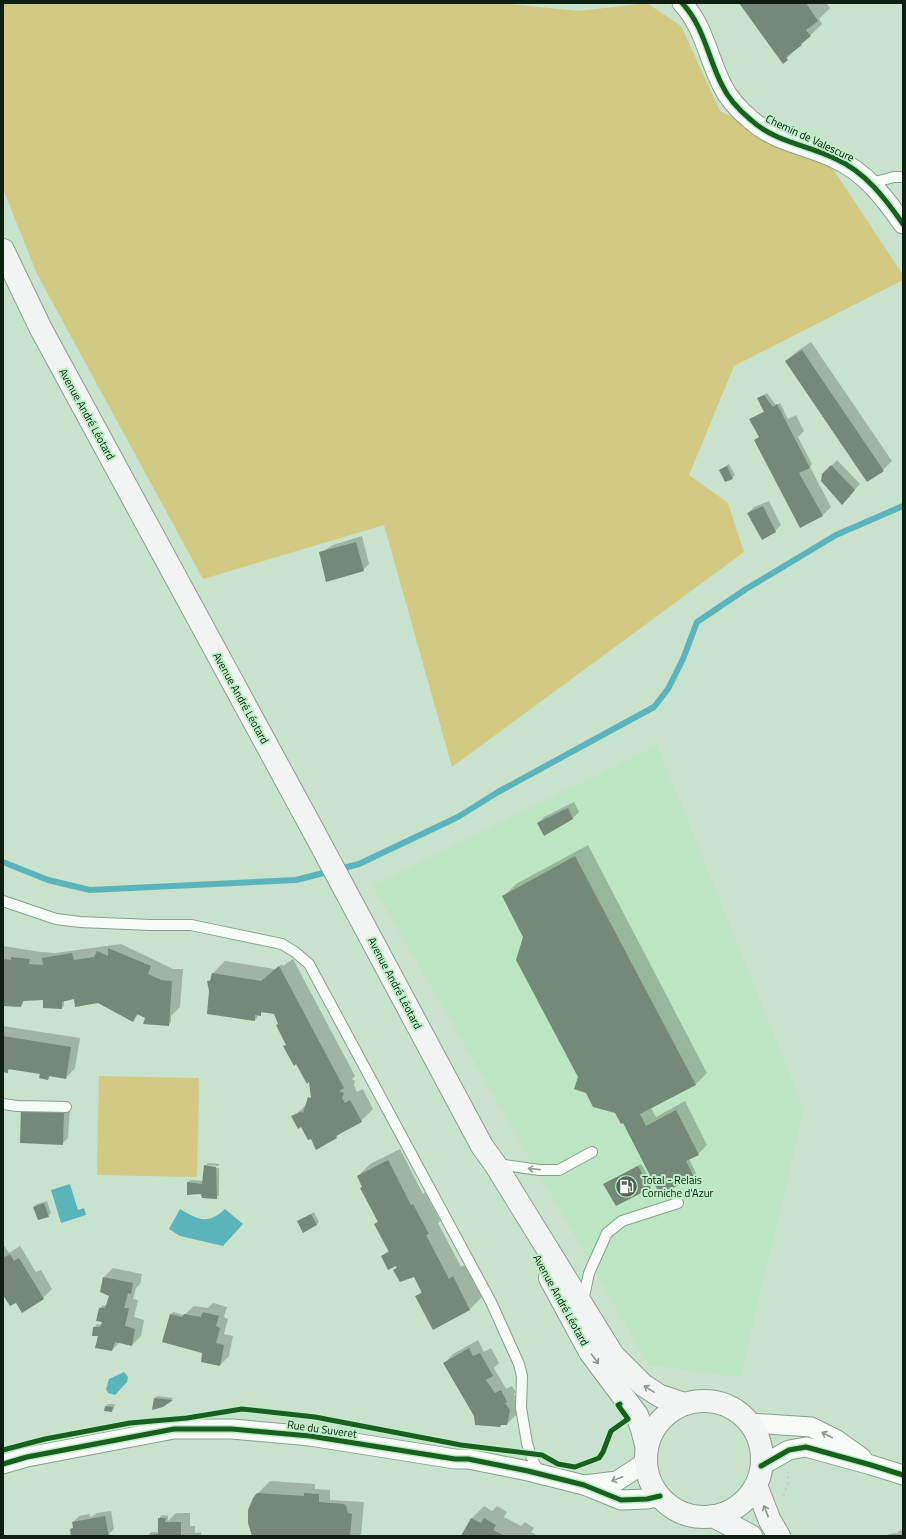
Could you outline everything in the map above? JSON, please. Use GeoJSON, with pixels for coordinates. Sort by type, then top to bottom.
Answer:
{"type":"FeatureCollection","features":[{"type":"Feature","properties":{"kind":"main road","name":"Avenue André Léotard"},"geometry":{"type":"LineString","coordinates":[[3,250],[41,329],[358,913],[482,1146],[495,1164],[613,1355],[643,1385],[660,1396],[684,1404]]}},
{"type":"Feature","properties":{"kind":"main road","name":"Avenue André Léotard"},"geometry":{"type":"LineString","coordinates":[[482,1146],[488,1169],[590,1352],[637,1415],[642,1429],[646,1456]]}},
{"type":"Feature","properties":{"kind":"main road"},"geometry":{"type":"LineString","coordinates":[[759,1476],[748,1496],[738,1506],[726,1513],[698,1517],[684,1514],[671,1506],[660,1496],[650,1480],[646,1456],[651,1435],[659,1422],[670,1411],[684,1404],[702,1401],[720,1403],[736,1410],[749,1423],[757,1436],[761,1451],[759,1476],[770,1521],[779,1536]]}},
{"type":"Feature","properties":{"kind":"main road"},"geometry":{"type":"LineString","coordinates":[[713,1516],[751,1536]]}},
{"type":"Feature","properties":{"kind":"street","name":"Chemin de Valescure"},"geometry":{"type":"LineString","coordinates":[[682,3],[692,14],[701,31],[722,85],[728,96],[751,120],[763,129],[778,137],[836,159],[862,175],[871,183],[903,224]]}},
{"type":"Feature","properties":{"kind":"street"},"geometry":{"type":"LineString","coordinates":[[749,1423],[811,1427],[837,1440],[871,1465]]}},
{"type":"Feature","properties":{"kind":"street","name":"Rue du Suveret"},"geometry":{"type":"LineString","coordinates":[[3,1464],[27,1457],[174,1429],[232,1429],[310,1436],[455,1459],[468,1459],[584,1485],[621,1500],[646,1499],[660,1496]]}},
{"type":"Feature","properties":{"kind":"street"},"geometry":{"type":"LineString","coordinates":[[759,1476],[789,1450],[806,1447],[903,1475]]}},
{"type":"Feature","properties":{"kind":"street","name":"Rue du Suveret"},"geometry":{"type":"LineString","coordinates":[[584,1485],[617,1481],[646,1456]]}},
{"type":"Feature","properties":{"kind":"lane"},"geometry":{"type":"LineString","coordinates":[[871,183],[894,177],[903,177]]}},
{"type":"Feature","properties":{"kind":"lane"},"geometry":{"type":"LineString","coordinates":[[3,901],[56,919],[80,922],[191,925],[282,944],[295,952],[309,964],[491,1302],[519,1364],[522,1376],[521,1408],[527,1443],[539,1474]]}},
{"type":"Feature","properties":{"kind":"lane"},"geometry":{"type":"LineString","coordinates":[[3,1104],[17,1106],[66,1107]]}},
{"type":"Feature","properties":{"kind":"lane"},"geometry":{"type":"LineString","coordinates":[[495,1164],[539,1170],[559,1170],[592,1152]]}},
{"type":"Feature","properties":{"kind":"lane"},"geometry":{"type":"LineString","coordinates":[[582,1305],[589,1273],[607,1233],[622,1221],[678,1204]]}},
{"type":"Feature","properties":{"kind":"path"},"geometry":{"type":"LineString","coordinates":[[782,1497],[788,1484],[788,1471]]}},
{"type":"Feature","properties":{"kind":"shaded area"},"geometry":{"type":"Polygon","coordinates":[[[3,3],[500,3],[579,11],[647,3],[681,26],[720,111],[833,169],[903,275],[903,280],[734,366],[689,475],[728,503],[744,552],[452,767],[384,525],[203,579],[37,274],[3,189],[3,3]]]}},
{"type":"Feature","properties":{"kind":"shaded area"},"geometry":{"type":"Polygon","coordinates":[[[657,745],[804,1110],[740,1377],[649,1365],[373,886],[657,745]]]}},
{"type":"Feature","properties":{"kind":"shaded area"},"geometry":{"type":"Polygon","coordinates":[[[99,1076],[199,1078],[197,1177],[97,1175],[99,1076]]]}},
{"type":"Feature","properties":{"kind":"water"},"geometry":{"type":"Polygon","coordinates":[[[70,1184],[78,1210],[84,1208],[86,1215],[61,1223],[51,1190],[70,1184]]]}},
{"type":"Feature","properties":{"kind":"water"},"geometry":{"type":"Polygon","coordinates":[[[180,1209],[192,1216],[208,1219],[219,1214],[225,1209],[243,1224],[223,1246],[180,1236],[169,1229],[180,1209]]]}},
{"type":"Feature","properties":{"kind":"water"},"geometry":{"type":"Polygon","coordinates":[[[124,1372],[128,1377],[127,1382],[115,1395],[108,1393],[106,1389],[109,1379],[124,1372]]]}},
{"type":"Feature","properties":{"kind":"building"},"geometry":{"type":"Polygon","coordinates":[[[739,3],[806,3],[818,21],[806,30],[811,36],[786,57],[788,60],[783,64],[739,3]]]}},
{"type":"Feature","properties":{"kind":"building"},"geometry":{"type":"Polygon","coordinates":[[[802,350],[884,471],[867,482],[785,361],[802,350]]]}},
{"type":"Feature","properties":{"kind":"building"},"geometry":{"type":"Polygon","coordinates":[[[764,395],[773,407],[777,404],[810,468],[799,473],[823,516],[800,528],[754,440],[759,437],[749,419],[764,412],[757,398],[764,395]]]}},
{"type":"Feature","properties":{"kind":"building"},"geometry":{"type":"Polygon","coordinates":[[[831,465],[855,490],[842,505],[821,481],[822,474],[831,465]]]}},
{"type":"Feature","properties":{"kind":"building"},"geometry":{"type":"Polygon","coordinates":[[[727,466],[733,479],[725,482],[719,470],[727,466]]]}},
{"type":"Feature","properties":{"kind":"building"},"geometry":{"type":"Polygon","coordinates":[[[763,506],[776,532],[762,540],[747,513],[763,506]]]}},
{"type":"Feature","properties":{"kind":"building"},"geometry":{"type":"Polygon","coordinates":[[[356,542],[364,571],[326,582],[319,552],[356,542]]]}},
{"type":"Feature","properties":{"kind":"building"},"geometry":{"type":"Polygon","coordinates":[[[568,808],[573,819],[544,836],[537,823],[568,808]]]}},
{"type":"Feature","properties":{"kind":"building"},"geometry":{"type":"Polygon","coordinates":[[[575,856],[696,1085],[640,1114],[646,1126],[676,1110],[699,1155],[686,1161],[694,1177],[660,1195],[623,1123],[621,1124],[615,1113],[593,1107],[586,1093],[574,1089],[578,1077],[516,960],[523,937],[502,896],[575,856]]]}},
{"type":"Feature","properties":{"kind":"building"},"geometry":{"type":"Polygon","coordinates":[[[108,948],[151,966],[148,974],[161,980],[172,981],[169,1026],[143,1024],[145,1018],[137,1014],[133,1022],[98,1003],[75,1007],[74,999],[62,1002],[62,1009],[43,1008],[43,1000],[23,1001],[21,1007],[3,1006],[3,959],[11,960],[11,957],[30,959],[29,964],[43,965],[42,958],[72,953],[74,960],[94,957],[97,951],[108,956],[108,948]]]}},
{"type":"Feature","properties":{"kind":"building"},"geometry":{"type":"Polygon","coordinates":[[[279,966],[344,1088],[339,1091],[344,1093],[342,1098],[345,1103],[350,1100],[362,1122],[336,1136],[337,1138],[316,1150],[311,1139],[308,1140],[301,1127],[298,1129],[291,1116],[300,1112],[303,1113],[308,1097],[311,1098],[309,1082],[307,1084],[296,1064],[294,1066],[283,1046],[286,1045],[276,1025],[278,1024],[274,1014],[261,1012],[261,1016],[255,1015],[255,1021],[207,1014],[209,991],[207,981],[210,981],[212,973],[261,981],[279,966]]]}},
{"type":"Feature","properties":{"kind":"building"},"geometry":{"type":"Polygon","coordinates":[[[3,1036],[71,1047],[66,1079],[49,1076],[48,1080],[39,1078],[40,1074],[8,1069],[8,1073],[3,1072],[3,1036]]]}},
{"type":"Feature","properties":{"kind":"building"},"geometry":{"type":"Polygon","coordinates":[[[21,1107],[47,1108],[47,1112],[64,1113],[63,1145],[20,1143],[21,1107]]]}},
{"type":"Feature","properties":{"kind":"building"},"geometry":{"type":"Polygon","coordinates":[[[388,1160],[411,1205],[413,1204],[429,1234],[426,1235],[449,1279],[453,1276],[470,1310],[433,1330],[415,1296],[422,1293],[414,1277],[400,1282],[393,1270],[397,1268],[396,1266],[388,1270],[381,1256],[389,1252],[374,1224],[378,1222],[360,1188],[362,1187],[357,1176],[388,1160]]]}},
{"type":"Feature","properties":{"kind":"building"},"geometry":{"type":"Polygon","coordinates":[[[204,1165],[216,1167],[217,1199],[202,1198],[201,1194],[187,1195],[187,1182],[202,1184],[204,1165]]]}},
{"type":"Feature","properties":{"kind":"building","name":"Total - Relais Corniche d'Azur"},"geometry":{"type":"Polygon","coordinates":[[[638,1166],[651,1188],[616,1206],[603,1184],[638,1166]]]}},
{"type":"Feature","properties":{"kind":"building"},"geometry":{"type":"Polygon","coordinates":[[[44,1203],[49,1217],[38,1220],[33,1207],[44,1203]]]}},
{"type":"Feature","properties":{"kind":"building"},"geometry":{"type":"Polygon","coordinates":[[[311,1214],[317,1225],[303,1233],[297,1221],[311,1214]]]}},
{"type":"Feature","properties":{"kind":"building"},"geometry":{"type":"Polygon","coordinates":[[[3,1254],[5,1257],[10,1254],[14,1261],[19,1258],[44,1299],[22,1313],[16,1303],[10,1306],[3,1295],[3,1254]]]}},
{"type":"Feature","properties":{"kind":"building"},"geometry":{"type":"Polygon","coordinates":[[[103,1277],[133,1283],[131,1294],[128,1293],[124,1308],[129,1308],[125,1326],[135,1329],[132,1346],[115,1342],[112,1351],[95,1348],[98,1336],[92,1336],[93,1327],[100,1327],[102,1322],[96,1321],[99,1308],[105,1308],[109,1296],[100,1292],[103,1277]]]}},
{"type":"Feature","properties":{"kind":"building"},"geometry":{"type":"Polygon","coordinates":[[[203,1312],[219,1316],[216,1326],[220,1328],[216,1343],[224,1345],[220,1366],[201,1362],[202,1353],[162,1342],[170,1314],[182,1317],[184,1314],[201,1317],[203,1312]]]}},
{"type":"Feature","properties":{"kind":"building"},"geometry":{"type":"Polygon","coordinates":[[[469,1348],[473,1356],[480,1353],[493,1376],[486,1380],[495,1393],[501,1390],[507,1402],[505,1403],[510,1410],[507,1425],[501,1425],[500,1427],[475,1425],[474,1416],[443,1363],[469,1348]]]}},
{"type":"Feature","properties":{"kind":"building"},"geometry":{"type":"Polygon","coordinates":[[[154,1398],[173,1400],[163,1407],[152,1410],[154,1398]]]}},
{"type":"Feature","properties":{"kind":"building"},"geometry":{"type":"Polygon","coordinates":[[[105,1406],[113,1407],[112,1412],[104,1411],[105,1406]]]}},
{"type":"Feature","properties":{"kind":"building"},"geometry":{"type":"Polygon","coordinates":[[[257,1493],[304,1496],[304,1493],[319,1494],[319,1502],[344,1504],[348,1513],[352,1514],[350,1536],[252,1536],[248,1523],[248,1510],[257,1493]]]}},
{"type":"Feature","properties":{"kind":"building"},"geometry":{"type":"Polygon","coordinates":[[[105,1516],[109,1536],[71,1536],[70,1529],[73,1528],[72,1522],[105,1516]]]}},
{"type":"Feature","properties":{"kind":"building"},"geometry":{"type":"Polygon","coordinates":[[[158,1518],[166,1518],[165,1522],[181,1522],[181,1535],[194,1536],[147,1536],[158,1534],[158,1518]]]}},
{"type":"Feature","properties":{"kind":"building"},"geometry":{"type":"Polygon","coordinates":[[[471,1518],[481,1523],[484,1518],[496,1525],[493,1530],[505,1536],[461,1536],[471,1518]]]}},
{"type":"Feature","properties":{"kind":"waterway"},"geometry":{"type":"LineString","coordinates":[[3,862],[48,880],[90,890],[296,880],[359,864],[458,817],[498,792],[654,707],[668,689],[683,659],[697,622],[746,589],[836,535],[903,506]]}},
{"type":"Feature","properties":{"kind":"cycle path"},"geometry":{"type":"LineString","coordinates":[[682,3],[696,22],[701,32],[724,90],[742,112],[770,133],[825,154],[846,164],[865,178],[882,195],[903,224]]}},
{"type":"Feature","properties":{"kind":"cycle path"},"geometry":{"type":"LineString","coordinates":[[3,1450],[45,1439],[130,1423],[187,1418],[242,1409],[315,1417],[461,1445],[542,1455],[558,1464],[575,1467],[599,1458],[603,1452],[611,1431],[628,1419],[618,1405],[620,1404]]}},
{"type":"Feature","properties":{"kind":"cycle path"},"geometry":{"type":"LineString","coordinates":[[3,1464],[27,1457],[174,1429],[232,1429],[310,1436],[455,1459],[468,1459],[528,1471],[584,1485],[621,1500],[647,1499],[660,1496]]}},
{"type":"Feature","properties":{"kind":"cycle path"},"geometry":{"type":"LineString","coordinates":[[761,1466],[789,1450],[806,1447],[903,1475]]}},
{"type":"Feature","properties":{"kind":"place","name":"Total - Relais Corniche d'Azur"},"geometry":{"type":"Point","coordinates":[627,1186]}}]}
